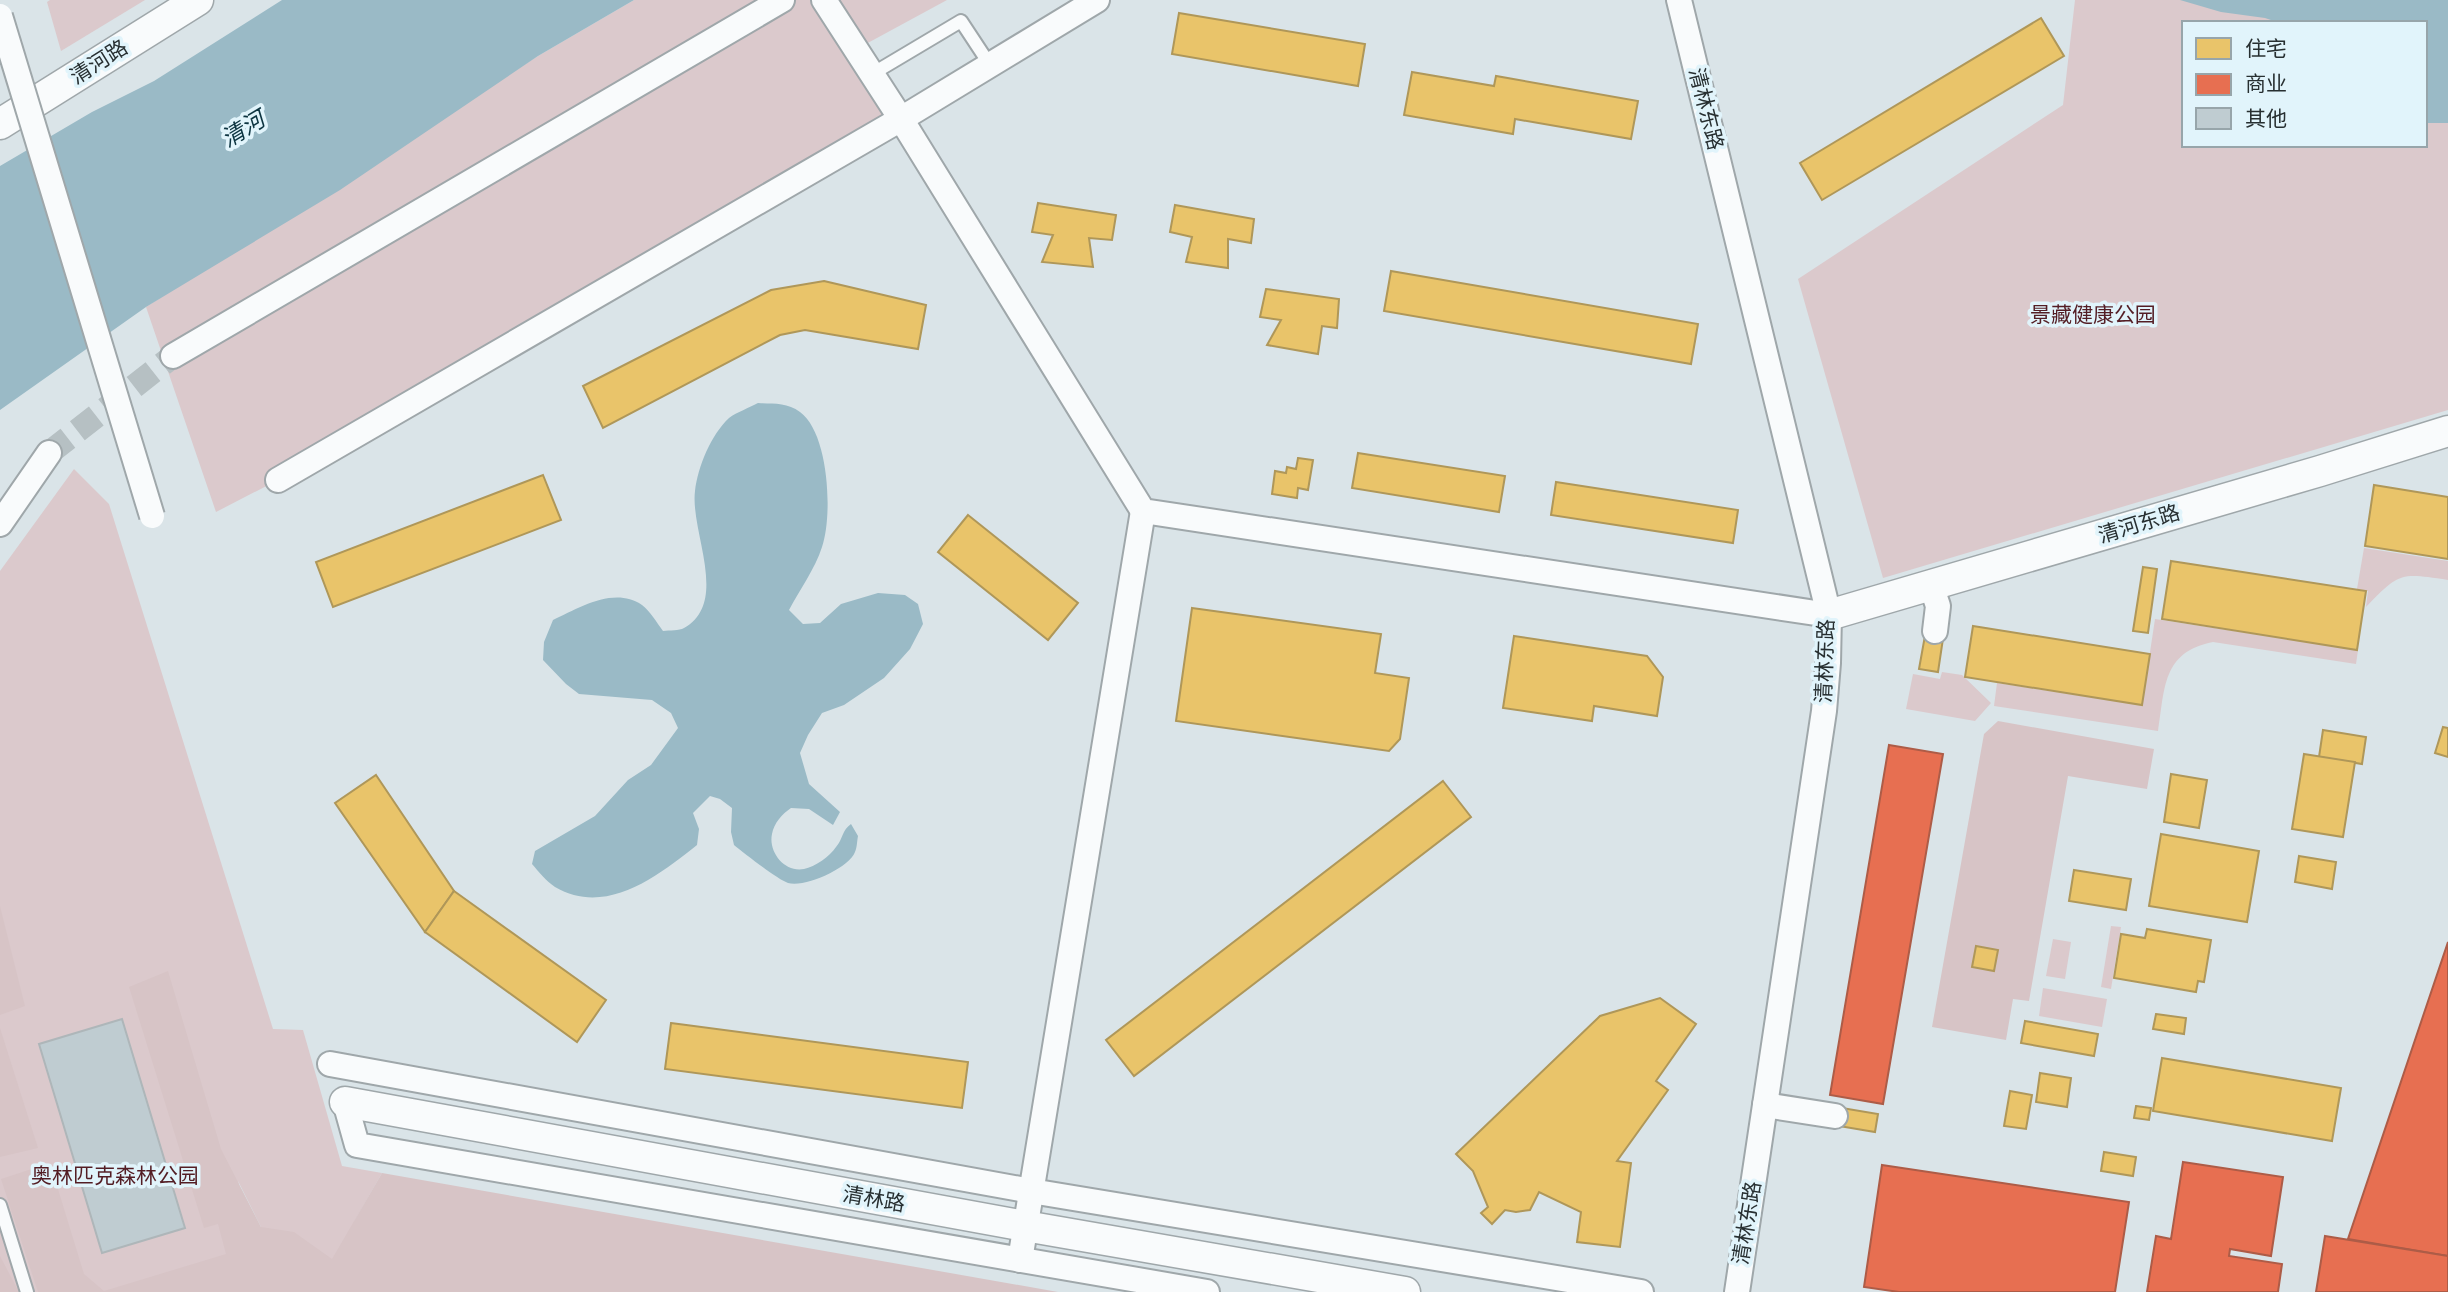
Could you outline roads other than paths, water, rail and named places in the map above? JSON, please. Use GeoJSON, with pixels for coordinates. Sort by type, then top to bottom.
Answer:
{"type":"FeatureCollection","features":[{"type":"Feature","properties":{"kind":"street","name":"清河路"},"geometry":{"type":"LineString","coordinates":[[0,124],[198,0]]}},
{"type":"Feature","properties":{"kind":"street"},"geometry":{"type":"LineString","coordinates":[[173,356],[782,0]]}},
{"type":"Feature","properties":{"kind":"street"},"geometry":{"type":"LineString","coordinates":[[824,0],[901,119],[1143,511],[1020,1261]]}},
{"type":"Feature","properties":{"kind":"street"},"geometry":{"type":"LineString","coordinates":[[278,480],[901,119],[1097,0]]}},
{"type":"Feature","properties":{"kind":"street","name":"清林东路"},"geometry":{"type":"LineString","coordinates":[[1679,0],[1829,615],[1824,711],[1737,1292]]}},
{"type":"Feature","properties":{"kind":"street"},"geometry":{"type":"LineString","coordinates":[[0,16],[152,516]]}},
{"type":"Feature","properties":{"kind":"street","name":"清河东路"},"geometry":{"type":"LineString","coordinates":[[1829,615],[1933,592],[2448,431]]}},
{"type":"Feature","properties":{"kind":"street"},"geometry":{"type":"LineString","coordinates":[[0,524],[49,453]]}},
{"type":"Feature","properties":{"kind":"street"},"geometry":{"type":"LineString","coordinates":[[1143,511],[1829,615]]}},
{"type":"Feature","properties":{"kind":"street"},"geometry":{"type":"LineString","coordinates":[[1933,592],[1938,606],[1936,631]]}},
{"type":"Feature","properties":{"kind":"street"},"geometry":{"type":"LineString","coordinates":[[330,1064],[1031,1191],[1641,1292]]}},
{"type":"Feature","properties":{"kind":"street"},"geometry":{"type":"LineString","coordinates":[[345,1102],[357,1145],[1208,1292]]}},
{"type":"Feature","properties":{"kind":"street","name":"清林路"},"geometry":{"type":"LineString","coordinates":[[345,1102],[1405,1292]]}},
{"type":"Feature","properties":{"kind":"street"},"geometry":{"type":"LineString","coordinates":[[1765,1105],[1835,1116]]}},
{"type":"Feature","properties":{"kind":"lane"},"geometry":{"type":"LineString","coordinates":[[872,74],[961,21],[990,65]]}},
{"type":"Feature","properties":{"kind":"lane"},"geometry":{"type":"LineString","coordinates":[[0,1205],[27,1292]]}},
{"type":"Feature","properties":{"kind":"water","name":"清河"},"geometry":{"type":"Polygon","coordinates":[[[282,0],[634,0],[538,56],[340,190],[146,307],[0,410],[0,166],[92,112],[154,81],[282,0]]]}},
{"type":"Feature","properties":{"kind":"water"},"geometry":{"type":"Polygon","coordinates":[[[2180,0],[2448,0],[2448,123],[2427,123],[2427,21],[2274,21],[2221,12],[2180,0]]]}},
{"type":"Feature","properties":{"kind":"water"},"geometry":{"type":"Polygon","coordinates":[[[758,403],[785,405],[800,412],[817,437],[826,475],[827,515],[822,547],[789,610],[803,624],[820,623],[841,604],[878,593],[905,595],[918,604],[923,624],[910,649],[884,678],[844,705],[822,713],[808,735],[800,753],[809,784],[840,812],[833,825],[809,809],[791,808],[779,819],[772,834],[775,854],[790,868],[804,869],[817,864],[833,850],[851,824],[858,836],[856,850],[844,864],[826,875],[805,883],[788,883],[734,845],[731,832],[732,808],[720,799],[710,796],[693,813],[699,829],[697,845],[666,869],[630,889],[612,895],[574,895],[555,887],[532,864],[535,851],[595,816],[628,780],[651,765],[678,728],[671,713],[652,700],[579,694],[543,660],[544,642],[553,620],[608,598],[631,600],[642,605],[663,631],[682,629],[697,616],[704,601],[706,584],[695,508],[699,471],[711,442],[722,425],[732,416],[758,403]]]}},
{"type":"Feature","properties":{"kind":"tunnel"},"geometry":{"type":"LineString","coordinates":[[49,453],[173,356]]}},
{"type":"Feature","properties":{"kind":"park label","name":"景藏健康公园"},"geometry":{"type":"Point","coordinates":[2093,315]}},
{"type":"Feature","properties":{"kind":"park label","name":"奥林匹克森林公园"},"geometry":{"type":"Point","coordinates":[115,1176]}}]}
